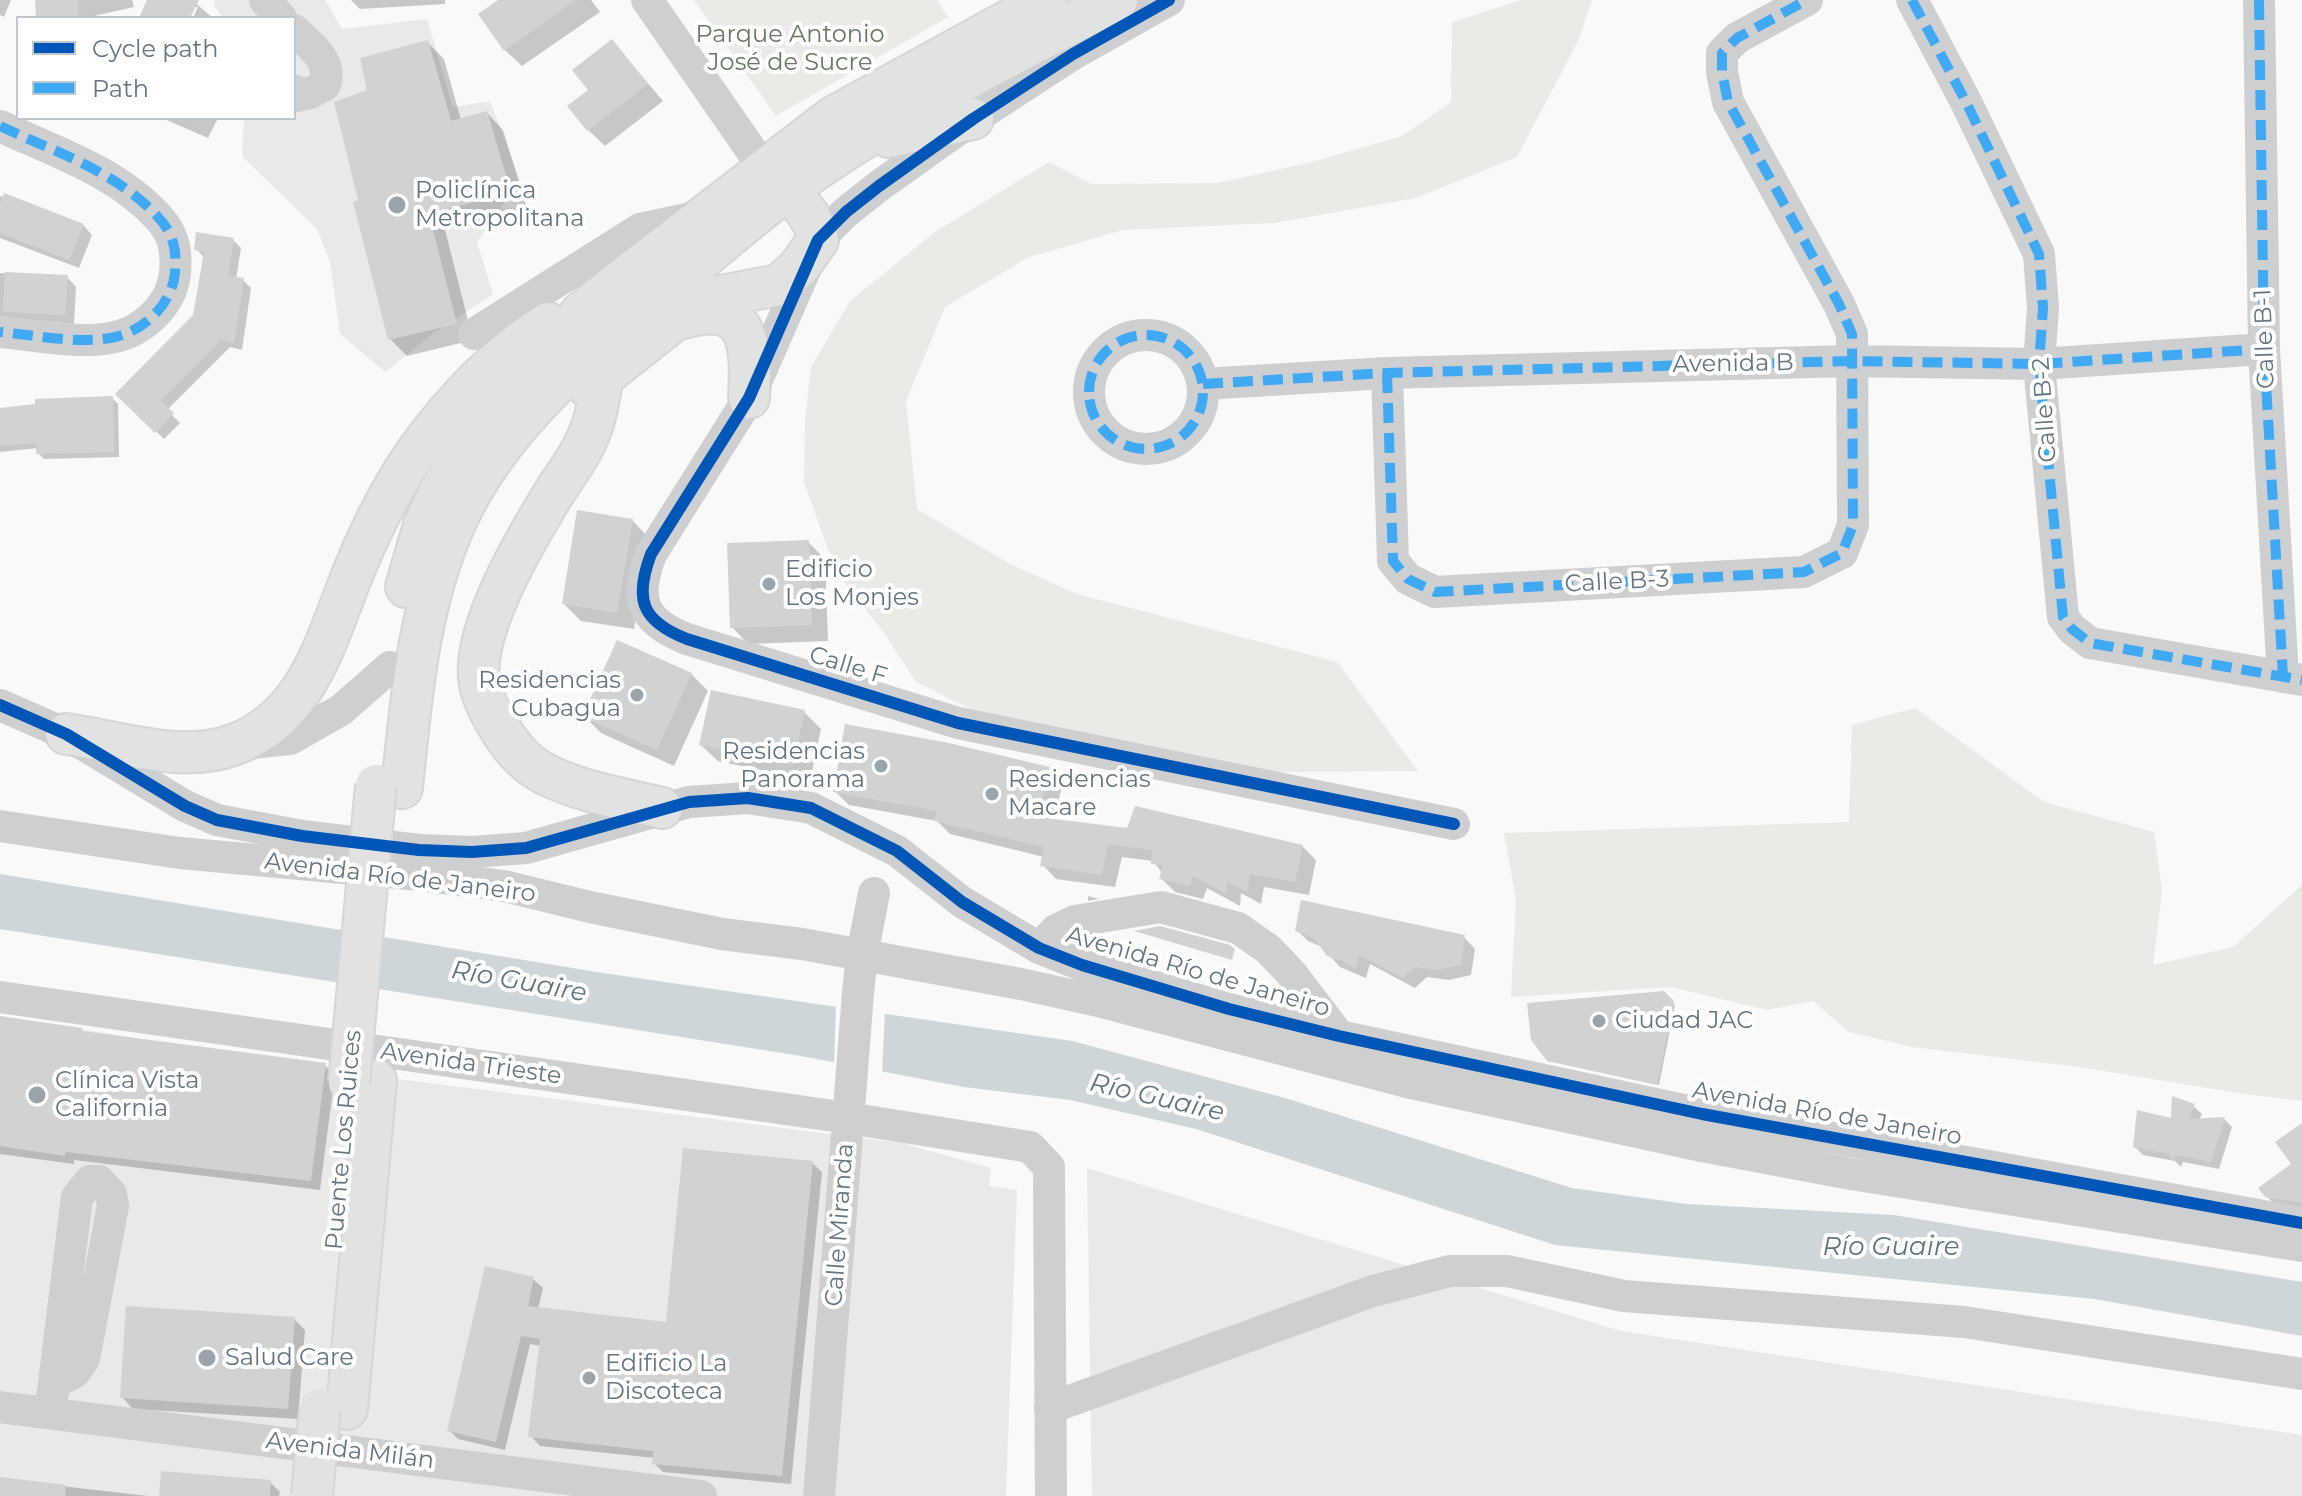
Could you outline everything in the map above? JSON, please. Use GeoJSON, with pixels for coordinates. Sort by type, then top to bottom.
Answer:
{"type":"FeatureCollection","features":[{"type":"Feature","properties":{"kind":"main road"},"geometry":{"type":"LineString","coordinates":[[851,148],[955,84],[1060,10],[1117,0]]}},
{"type":"Feature","properties":{"kind":"main road"},"geometry":{"type":"LineString","coordinates":[[389,786],[410,709],[440,560],[463,506],[499,447],[570,369],[797,159],[1049,20],[1060,10]]}},
{"type":"Feature","properties":{"kind":"main road"},"geometry":{"type":"LineString","coordinates":[[389,786],[390,667],[415,551],[439,493],[497,407],[582,312],[704,216],[776,180],[851,148],[918,129],[973,119]]}},
{"type":"Feature","properties":{"kind":"main road"},"geometry":{"type":"LineString","coordinates":[[422,642],[437,626],[467,550],[520,462],[562,410],[690,308],[715,297],[779,285],[799,267],[818,240],[812,218],[776,180]]}},
{"type":"Feature","properties":{"kind":"main road"},"geometry":{"type":"LineString","coordinates":[[66,734],[171,751],[199,751],[231,746],[281,716],[304,689],[320,659],[374,525],[402,474],[436,427],[479,379],[523,338],[552,321],[582,312]]}},
{"type":"Feature","properties":{"kind":"main road"},"geometry":{"type":"LineString","coordinates":[[673,321],[711,314],[735,320],[745,332],[749,346],[749,398]]}},
{"type":"Feature","properties":{"kind":"main road"},"geometry":{"type":"LineString","coordinates":[[603,376],[586,441],[539,516],[500,591],[481,654],[479,678],[486,703],[501,730],[530,765],[591,791],[662,808]]}},
{"type":"Feature","properties":{"kind":"main road","name":"Puente Los Ruices"},"geometry":{"type":"LineString","coordinates":[[340,1496],[334,1409],[389,786]]}},
{"type":"Feature","properties":{"kind":"main road","name":"Puente Los Ruices"},"geometry":{"type":"LineString","coordinates":[[312,1496],[334,1409]]}},
{"type":"Feature","properties":{"kind":"street"},"geometry":{"type":"LineString","coordinates":[[265,0],[279,16]]}},
{"type":"Feature","properties":{"kind":"street"},"geometry":{"type":"LineString","coordinates":[[647,0],[776,180]]}},
{"type":"Feature","properties":{"kind":"street"},"geometry":{"type":"LineString","coordinates":[[818,240],[846,212],[879,186],[973,119],[1073,54],[1169,0]]}},
{"type":"Feature","properties":{"kind":"street"},"geometry":{"type":"LineString","coordinates":[[1807,0],[1737,38],[1722,53],[1722,72],[1728,102],[1839,304],[1852,334],[1851,361]]}},
{"type":"Feature","properties":{"kind":"street","name":"Calle B-2"},"geometry":{"type":"LineString","coordinates":[[1912,0],[2039,254],[2043,308],[2039,364],[2063,617],[2072,629],[2090,643],[2292,679]]}},
{"type":"Feature","properties":{"kind":"street","name":"Calle B-1"},"geometry":{"type":"LineString","coordinates":[[2259,0],[2264,349],[2292,679]]}},
{"type":"Feature","properties":{"kind":"street"},"geometry":{"type":"LineString","coordinates":[[296,32],[318,53],[328,77],[325,85],[296,96]]}},
{"type":"Feature","properties":{"kind":"street"},"geometry":{"type":"LineString","coordinates":[[0,126],[80,160],[123,186],[169,229],[177,252],[174,280],[162,307],[135,329],[111,338],[83,339],[0,332]]}},
{"type":"Feature","properties":{"kind":"street"},"geometry":{"type":"LineString","coordinates":[[474,334],[640,229],[704,216]]}},
{"type":"Feature","properties":{"kind":"street","name":"Calle F"},"geometry":{"type":"LineString","coordinates":[[818,240],[749,398],[651,554],[642,577],[641,599],[651,619],[667,632],[958,723],[1454,824]]}},
{"type":"Feature","properties":{"kind":"street","name":"Avenida B"},"geometry":{"type":"LineString","coordinates":[[1203,384],[1387,373],[1851,361],[2039,364],[2264,349]]}},
{"type":"Feature","properties":{"kind":"street","name":"Calle B-3"},"geometry":{"type":"LineString","coordinates":[[1387,373],[1393,561],[1408,579],[1435,592],[1804,572],[1842,553],[1853,525],[1851,361]]}},
{"type":"Feature","properties":{"kind":"street"},"geometry":{"type":"LineString","coordinates":[[231,746],[290,739],[341,710],[390,667]]}},
{"type":"Feature","properties":{"kind":"street","name":"Avenida Río de Janeiro"},"geometry":{"type":"LineString","coordinates":[[0,705],[66,734],[206,815],[262,831],[419,850],[472,852],[526,848],[689,802],[748,798],[811,808],[897,851],[962,902],[1039,948],[1082,965],[1167,991],[1339,1036],[1702,1114],[2302,1223]]}},
{"type":"Feature","properties":{"kind":"street"},"geometry":{"type":"LineString","coordinates":[[802,944],[844,932],[865,912],[874,893],[875,881],[865,854],[855,838],[834,818]]}},
{"type":"Feature","properties":{"kind":"street","name":"Avenida Río de Janeiro"},"geometry":{"type":"LineString","coordinates":[[0,826],[180,853],[504,886],[655,921],[802,944],[1102,1002],[1407,1082],[1702,1146],[1866,1177],[2302,1246]]}},
{"type":"Feature","properties":{"kind":"street","name":"Calle Miranda"},"geometry":{"type":"LineString","coordinates":[[819,1496],[858,993],[874,893]]}},
{"type":"Feature","properties":{"kind":"street"},"geometry":{"type":"LineString","coordinates":[[1039,948],[1056,930],[1075,921],[1161,907],[1238,928],[1268,949],[1291,973],[1339,1036]]}},
{"type":"Feature","properties":{"kind":"street","name":"Avenida Trieste"},"geometry":{"type":"LineString","coordinates":[[0,997],[848,1113],[1030,1147],[1049,1167],[1051,1496]]}},
{"type":"Feature","properties":{"kind":"street"},"geometry":{"type":"LineString","coordinates":[[90,1181],[99,1181],[111,1194],[113,1206],[84,1359],[52,1398],[77,1197],[82,1187],[90,1181]]}},
{"type":"Feature","properties":{"kind":"street"},"geometry":{"type":"LineString","coordinates":[[1050,1408],[1373,1291],[1450,1271],[1507,1271],[1624,1296],[1964,1322],[2302,1374]]}},
{"type":"Feature","properties":{"kind":"street","name":"Avenida Milán"},"geometry":{"type":"LineString","coordinates":[[0,1407],[52,1398],[701,1496]]}},
{"type":"Feature","properties":{"kind":"shaded area","name":"Policlínica Metropolitana"},"geometry":{"type":"Polygon","coordinates":[[[215,0],[325,0],[342,29],[427,19],[453,107],[490,101],[520,180],[477,242],[493,294],[435,332],[385,372],[340,334],[330,262],[317,229],[242,156],[244,120],[296,120],[296,16],[222,16],[214,5],[215,0]]]}},
{"type":"Feature","properties":{"kind":"shaded area"},"geometry":{"type":"Polygon","coordinates":[[[0,1016],[335,1071],[901,1143],[991,1168],[989,1186],[1017,1190],[1006,1496],[0,1496],[0,1016]]]}},
{"type":"Feature","properties":{"kind":"shaded area"},"geometry":{"type":"Polygon","coordinates":[[[1087,1168],[1621,1331],[2302,1435],[2302,1496],[1092,1496],[1087,1168]]]}},
{"type":"Feature","properties":{"kind":"green space","name":"Parque Antonio José de Sucre"},"geometry":{"type":"Polygon","coordinates":[[[694,0],[937,0],[948,17],[776,116],[694,0]]]}},
{"type":"Feature","properties":{"kind":"green space"},"geometry":{"type":"Polygon","coordinates":[[[1521,0],[1592,0],[1579,39],[1517,157],[1416,198],[1274,223],[1123,230],[1029,257],[945,307],[906,401],[917,509],[1008,563],[1077,594],[1337,662],[1418,771],[1269,772],[981,714],[916,682],[882,630],[836,572],[804,482],[805,419],[811,367],[850,301],[935,232],[1049,162],[1091,184],[1218,183],[1308,163],[1402,136],[1451,102],[1452,22],[1521,0]]]}},
{"type":"Feature","properties":{"kind":"green space"},"geometry":{"type":"Polygon","coordinates":[[[1915,708],[2044,802],[2154,832],[2162,892],[2153,965],[2233,947],[2302,885],[2302,1101],[2080,1067],[1912,1047],[1849,1032],[1813,1001],[1767,1010],[1671,987],[1511,997],[1516,900],[1504,833],[1849,822],[1852,725],[1915,708]]]}},
{"type":"Feature","properties":{"kind":"water","name":"Río Guaire"},"geometry":{"type":"Polygon","coordinates":[[[0,874],[603,973],[1072,1041],[1285,1098],[1572,1188],[1687,1204],[1894,1215],[2302,1282],[2302,1336],[2094,1299],[1555,1245],[1196,1129],[1070,1100],[964,1087],[801,1056],[0,929],[0,874]]]}},
{"type":"Feature","properties":{"kind":"pier"},"geometry":{"type":"Polygon","coordinates":[[[836,1003],[885,1010],[882,1075],[834,1066],[836,1003]]]}},
{"type":"Feature","properties":{"kind":"building"},"geometry":{"type":"Polygon","coordinates":[[[35,0],[78,0],[79,16],[36,16],[35,0]]]}},
{"type":"Feature","properties":{"kind":"building"},"geometry":{"type":"Polygon","coordinates":[[[147,0],[199,0],[191,16],[140,16],[147,0]]]}},
{"type":"Feature","properties":{"kind":"building"},"geometry":{"type":"Polygon","coordinates":[[[498,0],[576,0],[504,51],[478,14],[498,0]]]}},
{"type":"Feature","properties":{"kind":"building"},"geometry":{"type":"Polygon","coordinates":[[[612,39],[648,84],[587,131],[567,106],[588,90],[572,70],[612,39]]]}},
{"type":"Feature","properties":{"kind":"building"},"geometry":{"type":"Polygon","coordinates":[[[428,40],[451,121],[487,111],[511,192],[429,214],[457,324],[388,340],[353,202],[358,200],[334,102],[367,90],[360,58],[428,40]]]}},
{"type":"Feature","properties":{"kind":"building"},"geometry":{"type":"Polygon","coordinates":[[[4,193],[84,224],[69,260],[0,233],[0,204],[4,193]]]}},
{"type":"Feature","properties":{"kind":"building"},"geometry":{"type":"Polygon","coordinates":[[[196,232],[234,238],[228,276],[244,278],[234,343],[221,340],[161,401],[174,413],[155,433],[115,394],[193,315],[204,252],[194,250],[196,232]]]}},
{"type":"Feature","properties":{"kind":"building"},"geometry":{"type":"Polygon","coordinates":[[[5,272],[68,275],[65,315],[3,312],[5,272]]]}},
{"type":"Feature","properties":{"kind":"building"},"geometry":{"type":"Polygon","coordinates":[[[113,396],[114,452],[36,454],[36,443],[0,446],[0,408],[35,404],[35,399],[113,396]]]}},
{"type":"Feature","properties":{"kind":"building"},"geometry":{"type":"Polygon","coordinates":[[[577,510],[633,519],[617,613],[562,604],[577,510]]]}},
{"type":"Feature","properties":{"kind":"building","name":"Edificio Los Monjes"},"geometry":{"type":"Polygon","coordinates":[[[809,540],[812,625],[730,628],[727,543],[809,540]]]}},
{"type":"Feature","properties":{"kind":"building","name":"Residencias Cubagua"},"geometry":{"type":"Polygon","coordinates":[[[617,640],[692,673],[657,750],[582,717],[617,640]]]}},
{"type":"Feature","properties":{"kind":"building"},"geometry":{"type":"Polygon","coordinates":[[[711,690],[805,710],[793,765],[699,745],[711,690]]]}},
{"type":"Feature","properties":{"kind":"building"},"geometry":{"type":"Polygon","coordinates":[[[845,724],[949,743],[1050,767],[1038,817],[1127,828],[1135,806],[1303,845],[1295,882],[1250,874],[1247,892],[1227,882],[1227,894],[1193,876],[1190,886],[1159,879],[1163,865],[1151,864],[1152,850],[1108,844],[1102,875],[1040,866],[1044,847],[934,821],[937,811],[833,792],[845,724]]]}},
{"type":"Feature","properties":{"kind":"building"},"geometry":{"type":"Polygon","coordinates":[[[1301,900],[1465,935],[1461,965],[1437,970],[1415,967],[1403,978],[1359,955],[1355,969],[1327,956],[1314,938],[1295,931],[1301,900]]]}},
{"type":"Feature","properties":{"kind":"building"},"geometry":{"type":"Polygon","coordinates":[[[1160,926],[1230,945],[1235,949],[1232,960],[1134,931],[1160,926]]]}},
{"type":"Feature","properties":{"kind":"building","name":"Ciudad JAC"},"geometry":{"type":"Polygon","coordinates":[[[1664,991],[1674,1001],[1657,1085],[1547,1061],[1531,1040],[1527,1003],[1664,991]]]}},
{"type":"Feature","properties":{"kind":"building"},"geometry":{"type":"Polygon","coordinates":[[[0,1016],[82,1028],[82,1031],[326,1063],[311,1181],[65,1152],[65,1156],[0,1146],[0,1016]]]}},
{"type":"Feature","properties":{"kind":"building"},"geometry":{"type":"Polygon","coordinates":[[[2172,1096],[2195,1104],[2189,1119],[2225,1117],[2211,1162],[2175,1155],[2172,1161],[2170,1154],[2133,1147],[2137,1110],[2171,1118],[2172,1096]]]}},
{"type":"Feature","properties":{"kind":"building"},"geometry":{"type":"Polygon","coordinates":[[[2302,1123],[2302,1203],[2265,1197],[2258,1188],[2291,1164],[2275,1142],[2302,1123]]]}},
{"type":"Feature","properties":{"kind":"building"},"geometry":{"type":"Polygon","coordinates":[[[683,1148],[813,1161],[782,1476],[652,1464],[653,1451],[528,1437],[540,1339],[521,1336],[496,1442],[447,1431],[485,1266],[534,1277],[528,1306],[666,1322],[683,1148]]]}},
{"type":"Feature","properties":{"kind":"building","name":"Salud Care"},"geometry":{"type":"Polygon","coordinates":[[[126,1306],[295,1317],[288,1409],[120,1398],[126,1306]]]}},
{"type":"Feature","properties":{"kind":"building"},"geometry":{"type":"Polygon","coordinates":[[[161,1471],[271,1480],[270,1496],[159,1496],[161,1471]]]}},
{"type":"Feature","properties":{"kind":"building"},"geometry":{"type":"Polygon","coordinates":[[[0,1477],[66,1485],[65,1496],[0,1496],[0,1477]]]}},
{"type":"Feature","properties":{"kind":"marked path"},"geometry":{"type":"LineString","coordinates":[[1387,373],[1393,561],[1408,579],[1435,592],[1804,572],[1842,553],[1853,525],[1852,334],[1839,304],[1728,102],[1722,72],[1722,53],[1737,38],[1807,0]]}},
{"type":"Feature","properties":{"kind":"marked path"},"geometry":{"type":"LineString","coordinates":[[1912,0],[1966,102],[2039,254],[2043,308],[2039,364],[2063,617],[2072,629],[2090,643],[2302,680]]}},
{"type":"Feature","properties":{"kind":"marked path"},"geometry":{"type":"LineString","coordinates":[[2259,0],[2264,349],[2283,677]]}},
{"type":"Feature","properties":{"kind":"marked path"},"geometry":{"type":"LineString","coordinates":[[0,126],[84,164],[141,201],[168,230],[176,265],[173,285],[162,306],[144,324],[122,335],[84,340],[0,332]]}},
{"type":"Feature","properties":{"kind":"marked path"},"geometry":{"type":"LineString","coordinates":[[1146,335],[1168,340],[1186,352],[1198,370],[1203,392],[1198,414],[1186,432],[1168,444],[1146,449],[1124,444],[1106,432],[1094,414],[1089,392],[1094,370],[1106,352],[1124,340],[1146,335]]}},
{"type":"Feature","properties":{"kind":"marked path"},"geometry":{"type":"LineString","coordinates":[[1203,384],[1387,373],[1851,361],[2039,364],[2264,349]]}},
{"type":"Feature","properties":{"kind":"cycle path"},"geometry":{"type":"LineString","coordinates":[[1169,0],[1073,54],[973,119],[879,186],[846,212],[818,240],[749,398],[651,554],[643,584],[645,607],[660,624],[687,639],[958,723],[1454,824]]}},
{"type":"Feature","properties":{"kind":"cycle path"},"geometry":{"type":"LineString","coordinates":[[0,705],[66,734],[185,806],[217,820],[302,836],[419,850],[472,852],[526,848],[689,802],[748,798],[811,808],[897,851],[962,902],[1039,948],[1082,965],[1229,1009],[1339,1036],[1702,1114],[2302,1223]]}},
{"type":"Feature","properties":{"kind":"place","name":"Policlínica Metropolitana"},"geometry":{"type":"Point","coordinates":[397,205]}},
{"type":"Feature","properties":{"kind":"place","name":"Edificio Los Monjes"},"geometry":{"type":"Point","coordinates":[769,584]}},
{"type":"Feature","properties":{"kind":"place","name":"Residencias Cubagua"},"geometry":{"type":"Point","coordinates":[637,695]}},
{"type":"Feature","properties":{"kind":"place","name":"Residencias Panorama"},"geometry":{"type":"Point","coordinates":[881,766]}},
{"type":"Feature","properties":{"kind":"place","name":"Residencias Macare"},"geometry":{"type":"Point","coordinates":[992,794]}},
{"type":"Feature","properties":{"kind":"place","name":"Ciudad JAC"},"geometry":{"type":"Point","coordinates":[1599,1021]}},
{"type":"Feature","properties":{"kind":"place","name":"Clínica Vista California"},"geometry":{"type":"Point","coordinates":[37,1095]}},
{"type":"Feature","properties":{"kind":"place","name":"Salud Care"},"geometry":{"type":"Point","coordinates":[207,1358]}},
{"type":"Feature","properties":{"kind":"place","name":"Edificio La Discoteca"},"geometry":{"type":"Point","coordinates":[589,1378]}}]}
